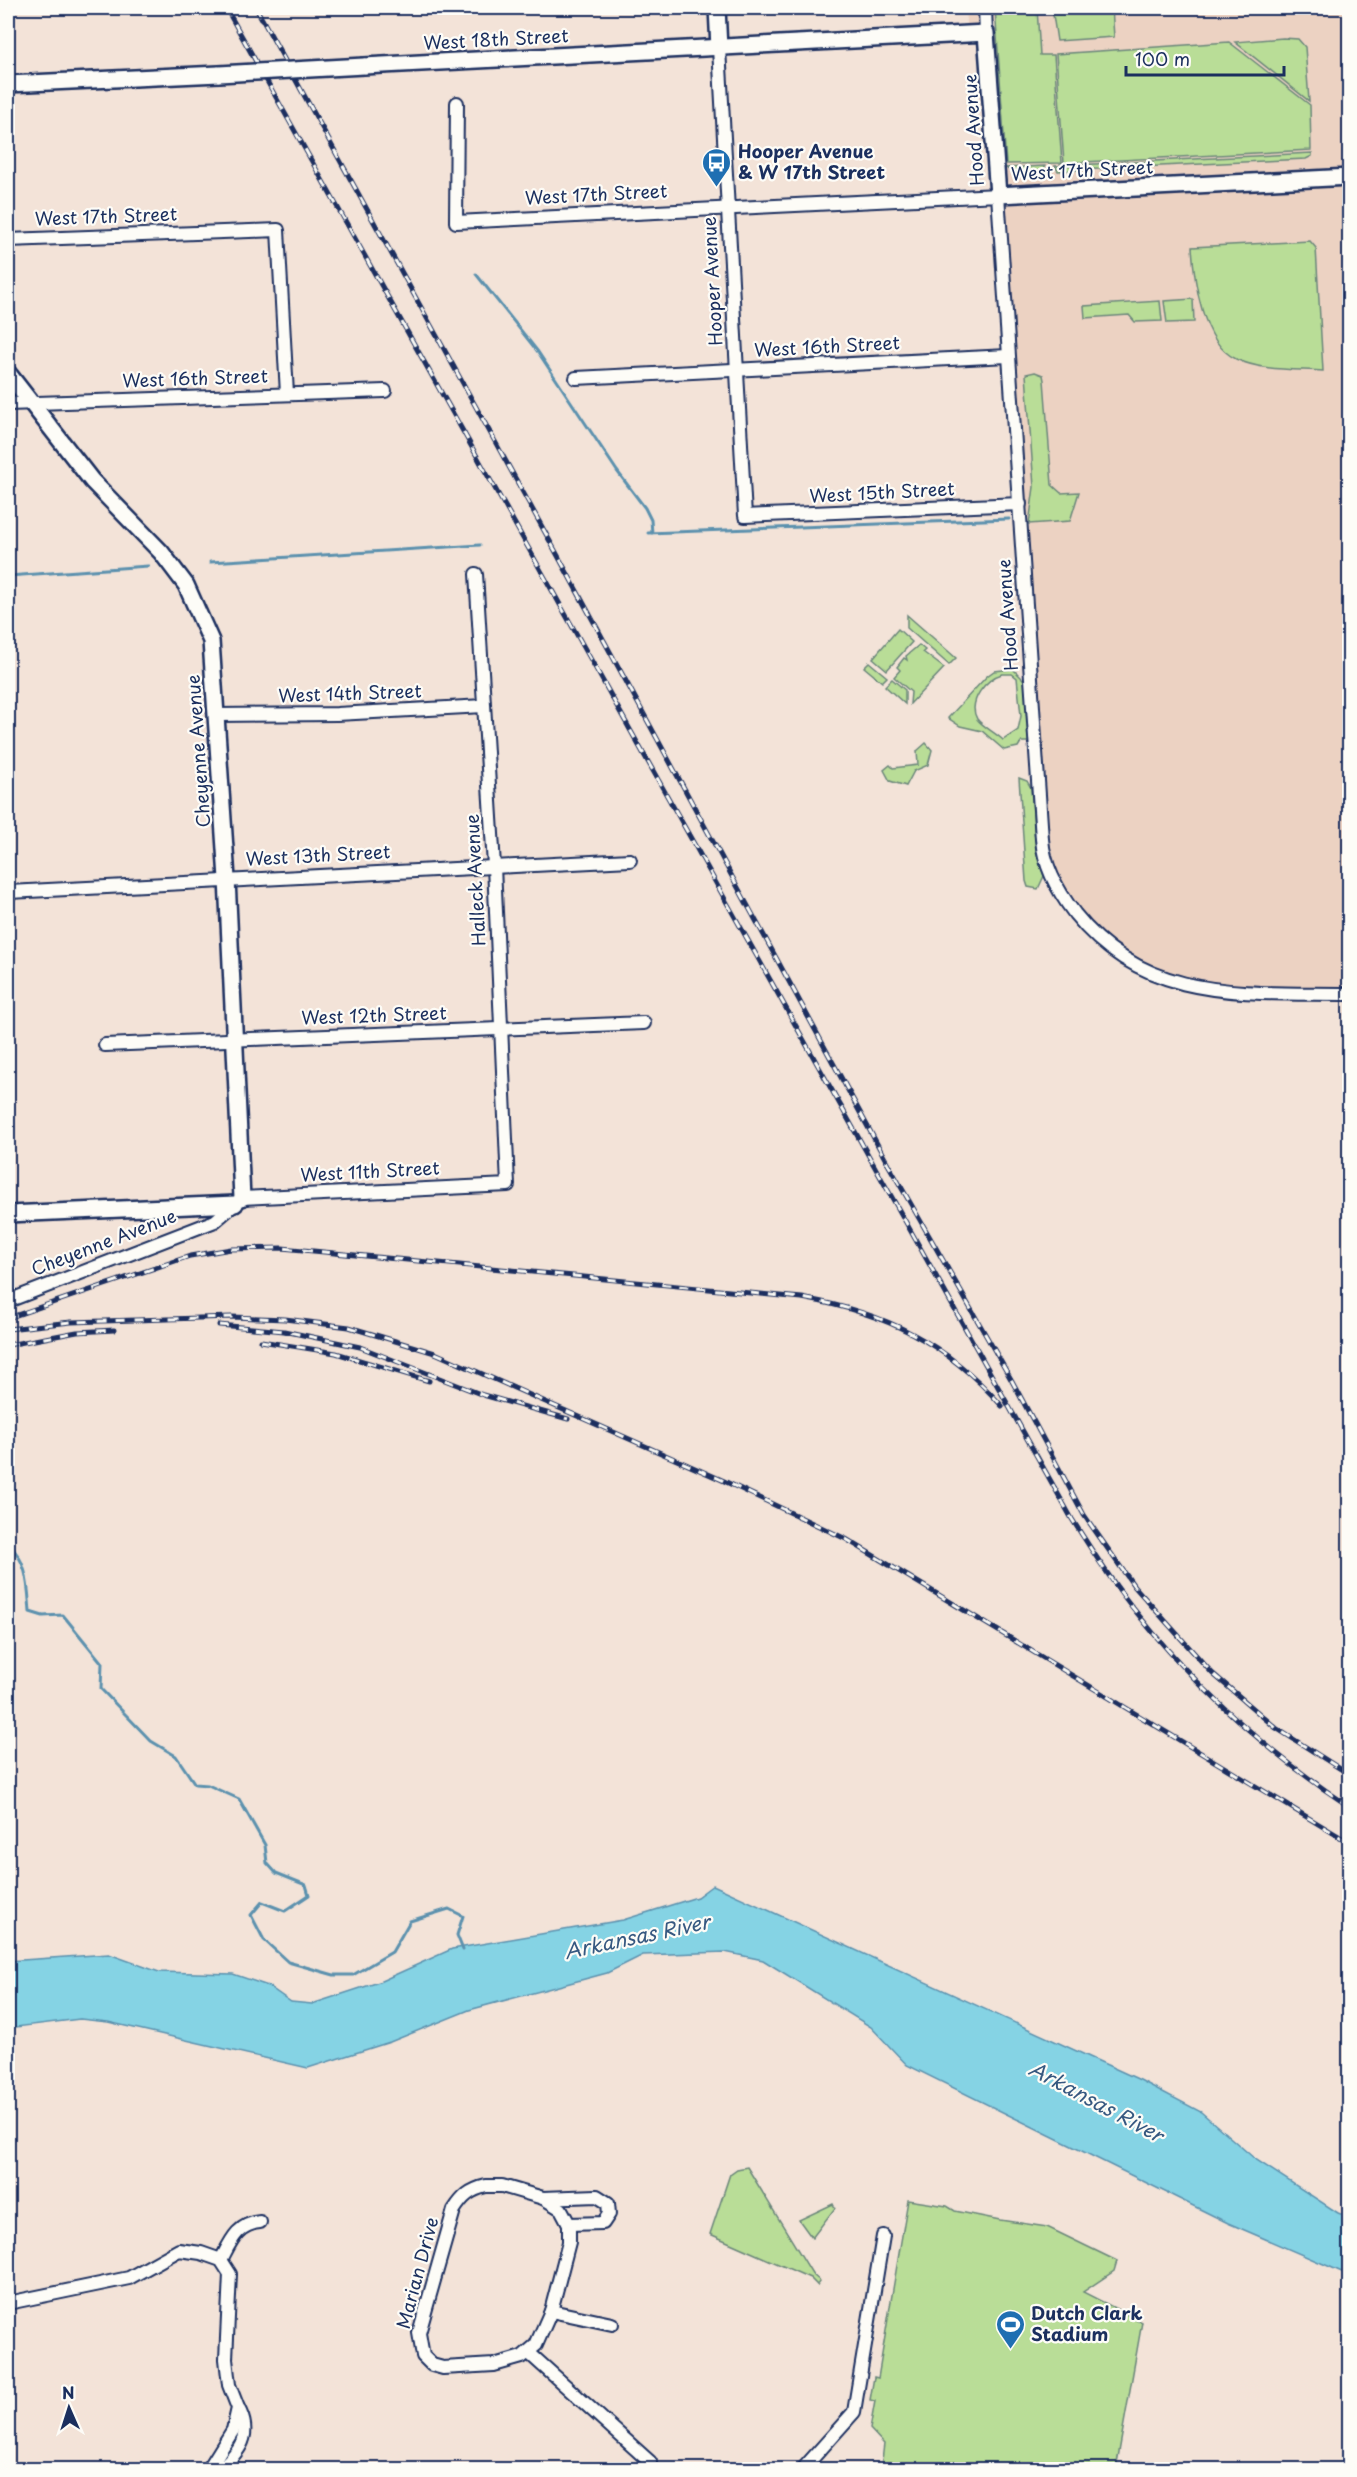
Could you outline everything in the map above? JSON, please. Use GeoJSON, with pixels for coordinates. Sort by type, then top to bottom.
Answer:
{"type":"FeatureCollection","features":[{"type":"Feature","properties":{"kind":"street","name":"Hooper Avenue"},"geometry":{"type":"LineString","coordinates":[[717,8],[745,516]]}},
{"type":"Feature","properties":{"kind":"street","name":"Hood Avenue"},"geometry":{"type":"LineString","coordinates":[[985,8],[1042,849],[1067,903],[1092,934],[1130,963],[1170,981],[1216,990],[1350,994]]}},
{"type":"Feature","properties":{"kind":"street","name":"West 18th Street"},"geometry":{"type":"LineString","coordinates":[[8,84],[986,33]]}},
{"type":"Feature","properties":{"kind":"street","name":"West 17th Street"},"geometry":{"type":"LineString","coordinates":[[457,103],[456,222],[1350,177]]}},
{"type":"Feature","properties":{"kind":"street","name":"West 17th Street"},"geometry":{"type":"LineString","coordinates":[[8,240],[278,230],[287,394]]}},
{"type":"Feature","properties":{"kind":"street","name":"West 16th Street"},"geometry":{"type":"LineString","coordinates":[[576,378],[1008,356]]}},
{"type":"Feature","properties":{"kind":"street","name":"Cheyenne Avenue"},"geometry":{"type":"LineString","coordinates":[[8,373],[92,481],[161,552],[186,585],[211,641],[235,1039],[238,1201],[214,1221],[8,1301]]}},
{"type":"Feature","properties":{"kind":"street","name":"West 16th Street"},"geometry":{"type":"LineString","coordinates":[[8,404],[385,391]]}},
{"type":"Feature","properties":{"kind":"street","name":"West 15th Street"},"geometry":{"type":"LineString","coordinates":[[745,516],[1020,504]]}},
{"type":"Feature","properties":{"kind":"street","name":"Halleck Avenue"},"geometry":{"type":"LineString","coordinates":[[476,574],[494,866],[508,1185]]}},
{"type":"Feature","properties":{"kind":"street","name":"West 14th Street"},"geometry":{"type":"LineString","coordinates":[[217,715],[337,714],[484,706]]}},
{"type":"Feature","properties":{"kind":"street","name":"West 13th Street"},"geometry":{"type":"LineString","coordinates":[[9,892],[630,860]]}},
{"type":"Feature","properties":{"kind":"street","name":"West 12th Street"},"geometry":{"type":"LineString","coordinates":[[105,1045],[644,1023]]}},
{"type":"Feature","properties":{"kind":"street","name":"West 11th Street"},"geometry":{"type":"LineString","coordinates":[[13,1214],[508,1185]]}},
{"type":"Feature","properties":{"kind":"street","name":"Marian Drive"},"geometry":{"type":"LineString","coordinates":[[529,2353],[494,2365],[443,2368],[432,2365],[423,2356],[419,2333],[454,2210],[462,2197],[474,2189],[501,2186],[543,2198],[561,2209],[569,2224],[603,2223],[609,2214],[608,2203],[597,2196],[543,2198]]}},
{"type":"Feature","properties":{"kind":"street"},"geometry":{"type":"LineString","coordinates":[[221,2260],[237,2231],[245,2225],[260,2223]]}},
{"type":"Feature","properties":{"kind":"street"},"geometry":{"type":"LineString","coordinates":[[569,2224],[569,2242],[551,2311],[544,2330],[529,2353],[653,2467]]}},
{"type":"Feature","properties":{"kind":"street"},"geometry":{"type":"LineString","coordinates":[[802,2469],[854,2412],[883,2236]]}},
{"type":"Feature","properties":{"kind":"street"},"geometry":{"type":"LineString","coordinates":[[8,2303],[129,2278],[179,2250],[201,2253],[221,2260],[230,2274],[226,2359],[229,2385],[246,2422],[246,2432],[237,2451],[219,2469]]}},
{"type":"Feature","properties":{"kind":"street"},"geometry":{"type":"LineString","coordinates":[[551,2311],[612,2324]]}},
{"type":"Feature","properties":{"kind":"street"},"geometry":{"type":"LineString","coordinates":[[208,2469],[233,2430],[238,2408]]}},
{"type":"Feature","properties":{"kind":"shaded area"},"geometry":{"type":"Polygon","coordinates":[[[966,8],[1349,8],[1349,993],[1217,989],[1130,963],[1067,902],[1043,848],[995,23],[967,24],[966,8]]]}},
{"type":"Feature","properties":{"kind":"green space"},"geometry":{"type":"Polygon","coordinates":[[[995,8],[1037,8],[1040,55],[1054,55],[1062,163],[1006,164],[995,8]]]}},
{"type":"Feature","properties":{"kind":"green space"},"geometry":{"type":"Polygon","coordinates":[[[1052,8],[1112,8],[1114,37],[1057,41],[1052,8]]]}},
{"type":"Feature","properties":{"kind":"green space"},"geometry":{"type":"Polygon","coordinates":[[[1298,39],[1305,47],[1309,101],[1235,42],[1298,39]]]}},
{"type":"Feature","properties":{"kind":"green space"},"geometry":{"type":"Polygon","coordinates":[[[1229,42],[1310,105],[1311,150],[1064,163],[1056,54],[1229,42]]]}},
{"type":"Feature","properties":{"kind":"green space"},"geometry":{"type":"Polygon","coordinates":[[[1312,153],[1312,156],[1306,159],[1058,171],[1055,166],[1312,153]]]}},
{"type":"Feature","properties":{"kind":"green space"},"geometry":{"type":"Polygon","coordinates":[[[1045,166],[1045,172],[1014,173],[1006,168],[1045,166]]]}},
{"type":"Feature","properties":{"kind":"green space"},"geometry":{"type":"Polygon","coordinates":[[[1310,241],[1316,248],[1323,371],[1256,366],[1236,359],[1224,351],[1215,339],[1202,309],[1192,247],[1310,241]]]}},
{"type":"Feature","properties":{"kind":"green space"},"geometry":{"type":"Polygon","coordinates":[[[1193,299],[1194,322],[1167,323],[1164,301],[1193,299]]]}},
{"type":"Feature","properties":{"kind":"green space"},"geometry":{"type":"Polygon","coordinates":[[[1160,301],[1162,321],[1135,322],[1129,315],[1085,318],[1084,306],[1160,301]]]}},
{"type":"Feature","properties":{"kind":"green space"},"geometry":{"type":"Polygon","coordinates":[[[1035,372],[1043,375],[1044,380],[1052,485],[1061,493],[1079,492],[1070,521],[1029,524],[1034,487],[1026,374],[1035,372]]]}},
{"type":"Feature","properties":{"kind":"green space"},"geometry":{"type":"Polygon","coordinates":[[[907,615],[956,658],[949,665],[907,628],[907,615]]]}},
{"type":"Feature","properties":{"kind":"green space"},"geometry":{"type":"Polygon","coordinates":[[[898,629],[912,642],[887,670],[873,658],[898,629]]]}},
{"type":"Feature","properties":{"kind":"green space"},"geometry":{"type":"Polygon","coordinates":[[[919,645],[925,650],[923,652],[944,668],[910,704],[911,692],[894,677],[900,670],[897,667],[904,658],[907,660],[906,656],[919,645]]]}},
{"type":"Feature","properties":{"kind":"green space"},"geometry":{"type":"Polygon","coordinates":[[[869,662],[887,677],[882,682],[864,667],[869,662]]]}},
{"type":"Feature","properties":{"kind":"green space"},"geometry":{"type":"Polygon","coordinates":[[[1013,669],[1025,681],[1029,742],[1021,742],[1018,747],[1004,750],[982,731],[960,726],[948,718],[994,671],[1013,669]],[[1002,674],[990,680],[976,698],[974,705],[977,719],[1003,740],[1018,730],[1021,716],[1017,678],[1012,674],[1002,674]]]}},
{"type":"Feature","properties":{"kind":"green space"},"geometry":{"type":"Polygon","coordinates":[[[892,679],[905,690],[905,704],[885,686],[892,679]]]}},
{"type":"Feature","properties":{"kind":"green space"},"geometry":{"type":"Polygon","coordinates":[[[926,743],[932,750],[928,765],[914,771],[906,786],[890,781],[884,770],[890,765],[893,768],[918,765],[917,751],[926,743]]]}},
{"type":"Feature","properties":{"kind":"green space"},"geometry":{"type":"Polygon","coordinates":[[[1019,778],[1027,781],[1031,788],[1036,851],[1044,876],[1038,889],[1028,887],[1026,881],[1019,778]]]}},
{"type":"Feature","properties":{"kind":"green space"},"geometry":{"type":"Polygon","coordinates":[[[747,2167],[813,2275],[820,2281],[817,2285],[810,2278],[710,2234],[730,2174],[737,2169],[747,2167]]]}},
{"type":"Feature","properties":{"kind":"green space","name":"Dutch Clark Stadium"},"geometry":{"type":"Polygon","coordinates":[[[908,2200],[947,2206],[955,2211],[1000,2220],[1047,2227],[1117,2261],[1114,2271],[1083,2292],[1142,2322],[1116,2469],[881,2469],[884,2444],[870,2429],[875,2401],[870,2400],[874,2377],[878,2378],[908,2200]]]}},
{"type":"Feature","properties":{"kind":"green space"},"geometry":{"type":"Polygon","coordinates":[[[833,2204],[835,2208],[812,2238],[799,2220],[833,2204]]]}},
{"type":"Feature","properties":{"kind":"water","name":"Arkansas River"},"geometry":{"type":"Polygon","coordinates":[[[713,1885],[1140,2080],[1201,2112],[1255,2159],[1338,2213],[1349,2217],[1349,2275],[1228,2223],[907,2065],[871,2027],[763,1960],[725,1952],[643,1955],[607,1973],[469,2010],[390,2042],[308,2068],[108,2022],[80,2019],[8,2028],[8,1961],[109,1954],[159,1972],[233,1974],[268,1986],[291,2002],[312,2004],[379,1982],[452,1949],[623,1920],[697,1897],[713,1885]]]}},
{"type":"Feature","properties":{"kind":"waterway"},"geometry":{"type":"LineString","coordinates":[[476,274],[538,352],[617,471],[645,508],[651,520],[652,533]]}},
{"type":"Feature","properties":{"kind":"waterway"},"geometry":{"type":"LineString","coordinates":[[648,533],[1009,519]]}},
{"type":"Feature","properties":{"kind":"waterway"},"geometry":{"type":"LineString","coordinates":[[210,562],[480,545]]}},
{"type":"Feature","properties":{"kind":"waterway"},"geometry":{"type":"LineString","coordinates":[[8,576],[148,566]]}},
{"type":"Feature","properties":{"kind":"waterway"},"geometry":{"type":"LineString","coordinates":[[8,1545],[20,1558],[26,1575],[30,1612],[43,1616],[63,1615],[102,1663],[101,1689],[151,1741],[176,1756],[195,1784],[208,1785],[239,1799],[265,1845],[267,1863],[276,1873],[306,1885],[309,1895],[285,1911],[262,1902],[251,1915],[264,1940],[288,1962],[334,1975],[353,1975],[392,1952],[410,1921],[449,1909],[463,1916],[457,1935],[463,1950]]}},
{"type":"Feature","properties":{"kind":"railway"},"geometry":{"type":"LineString","coordinates":[[226,8],[1072,1519],[1120,1591],[1184,1668],[1263,1742],[1320,1787],[1350,1807]]}},
{"type":"Feature","properties":{"kind":"railway"},"geometry":{"type":"LineString","coordinates":[[256,8],[557,554],[888,1164],[1012,1381],[1084,1515],[1134,1586],[1212,1673],[1276,1728],[1350,1775]]}},
{"type":"Feature","properties":{"kind":"railway"},"geometry":{"type":"LineString","coordinates":[[8,1318],[190,1256],[231,1249],[282,1248],[802,1298],[832,1304],[887,1322],[936,1348],[959,1364],[1002,1406]]}},
{"type":"Feature","properties":{"kind":"railway"},"geometry":{"type":"LineString","coordinates":[[8,1329],[71,1322],[232,1317],[285,1319],[349,1327],[435,1353],[722,1480],[846,1539],[1350,1843]]}},
{"type":"Feature","properties":{"kind":"railway"},"geometry":{"type":"LineString","coordinates":[[219,1325],[284,1331],[360,1347],[483,1395],[568,1419]]}},
{"type":"Feature","properties":{"kind":"railway"},"geometry":{"type":"LineString","coordinates":[[8,1345],[77,1332],[114,1330]]}},
{"type":"Feature","properties":{"kind":"railway"},"geometry":{"type":"LineString","coordinates":[[261,1341],[336,1353],[429,1381]]}},
{"type":"Feature","properties":{"kind":"place","name":"Hooper Avenue & W 17th Street"},"geometry":{"type":"Point","coordinates":[717,188]}},
{"type":"Feature","properties":{"kind":"place","name":"Dutch Clark Stadium"},"geometry":{"type":"Point","coordinates":[1010,2350]}}]}
